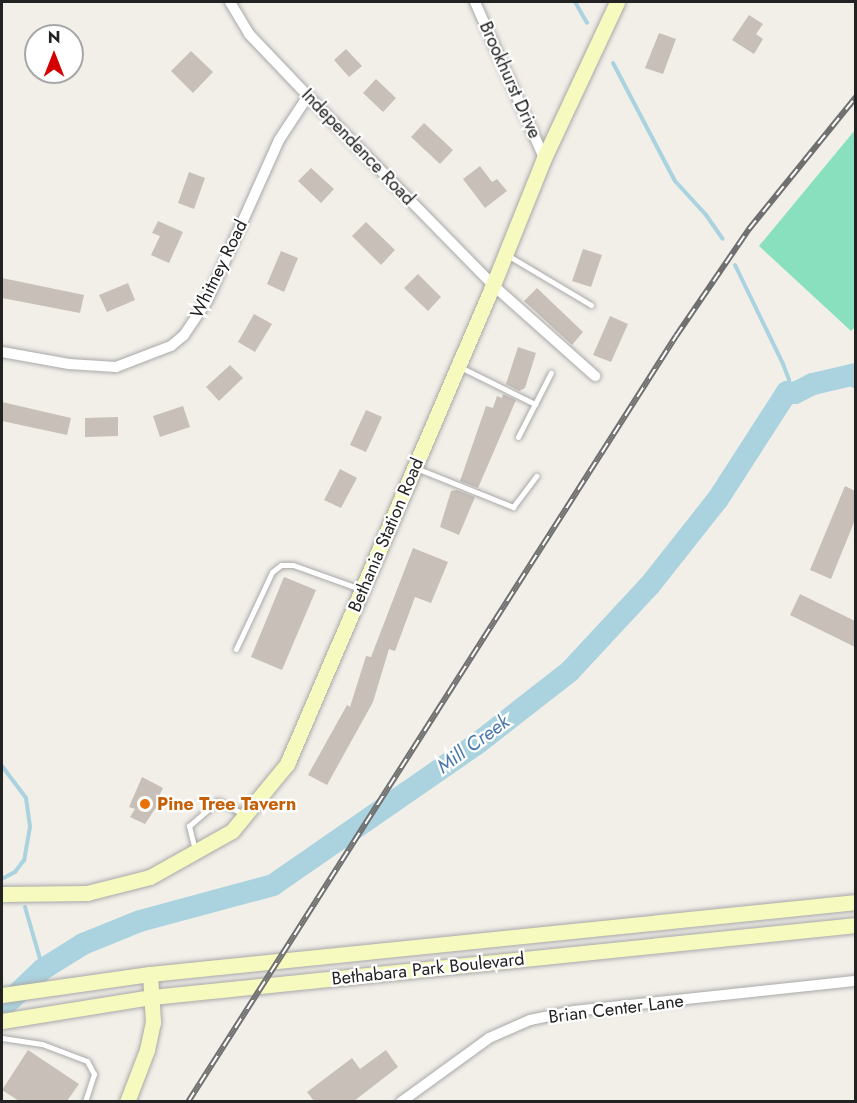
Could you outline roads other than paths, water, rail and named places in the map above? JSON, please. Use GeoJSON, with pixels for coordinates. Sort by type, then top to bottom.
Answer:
{"type":"FeatureCollection","features":[{"type":"Feature","properties":{"kind":"street","name":"Independence Road"},"geometry":{"type":"LineString","coordinates":[[230,2],[249,34],[308,96],[493,285],[595,376]]}},
{"type":"Feature","properties":{"kind":"street","name":"Brookhurst Drive"},"geometry":{"type":"LineString","coordinates":[[475,2],[544,158]]}},
{"type":"Feature","properties":{"kind":"street","name":"Bethania Station Road"},"geometry":{"type":"LineString","coordinates":[[2,894],[87,893],[150,877],[232,831],[287,764],[459,366],[544,158],[617,2]]}},
{"type":"Feature","properties":{"kind":"street","name":"Whitney Road"},"geometry":{"type":"LineString","coordinates":[[2,352],[69,364],[116,367],[171,346],[184,335],[207,301],[279,140],[308,96]]}},
{"type":"Feature","properties":{"kind":"street","name":"Bethabara Park Boulevard"},"geometry":{"type":"LineString","coordinates":[[2,995],[86,981],[150,974],[855,902]]}},
{"type":"Feature","properties":{"kind":"street","name":"Bethabara Park Boulevard"},"geometry":{"type":"LineString","coordinates":[[2,1021],[152,997],[855,925]]}},
{"type":"Feature","properties":{"kind":"street"},"geometry":{"type":"LineString","coordinates":[[128,1101],[147,1050],[153,1022],[150,974]]}},
{"type":"Feature","properties":{"kind":"street","name":"Brian Center Lane"},"geometry":{"type":"LineString","coordinates":[[401,1101],[489,1038],[530,1020],[574,1011],[855,981]]}},
{"type":"Feature","properties":{"kind":"lane"},"geometry":{"type":"LineString","coordinates":[[506,255],[591,304]]}},
{"type":"Feature","properties":{"kind":"lane"},"geometry":{"type":"LineString","coordinates":[[459,366],[535,404]]}},
{"type":"Feature","properties":{"kind":"lane"},"geometry":{"type":"LineString","coordinates":[[518,437],[551,373]]}},
{"type":"Feature","properties":{"kind":"lane"},"geometry":{"type":"LineString","coordinates":[[415,467],[513,507],[536,476]]}},
{"type":"Feature","properties":{"kind":"lane"},"geometry":{"type":"LineString","coordinates":[[236,649],[272,572],[281,565],[293,565],[362,589]]}},
{"type":"Feature","properties":{"kind":"lane"},"geometry":{"type":"LineString","coordinates":[[195,852],[189,826],[218,801],[246,814]]}},
{"type":"Feature","properties":{"kind":"lane"},"geometry":{"type":"LineString","coordinates":[[2,1038],[42,1044],[87,1061],[94,1074],[85,1101]]}},
{"type":"Feature","properties":{"kind":"waterway"},"geometry":{"type":"LineString","coordinates":[[575,2],[587,23]]}},
{"type":"Feature","properties":{"kind":"waterway"},"geometry":{"type":"LineString","coordinates":[[613,63],[675,181],[706,215],[723,239]]}},
{"type":"Feature","properties":{"kind":"waterway"},"geometry":{"type":"LineString","coordinates":[[735,265],[783,364],[789,380],[787,392]]}},
{"type":"Feature","properties":{"kind":"waterway","name":"Mill Creek"},"geometry":{"type":"LineString","coordinates":[[2,1008],[43,969],[83,944],[140,921],[273,885],[478,743],[570,671],[650,585],[718,499],[787,392],[795,393],[813,384],[856,374]]}},
{"type":"Feature","properties":{"kind":"waterway"},"geometry":{"type":"LineString","coordinates":[[837,378],[856,387]]}},
{"type":"Feature","properties":{"kind":"waterway"},"geometry":{"type":"LineString","coordinates":[[2,766],[26,798],[30,827],[24,860],[15,872],[2,879]]}},
{"type":"Feature","properties":{"kind":"waterway"},"geometry":{"type":"LineString","coordinates":[[25,907],[43,969]]}},
{"type":"Feature","properties":{"kind":"railway"},"geometry":{"type":"LineString","coordinates":[[188,1102],[676,336],[749,229],[856,97]]}},
{"type":"Feature","properties":{"kind":"place","name":"Pine Tree Tavern"},"geometry":{"type":"Point","coordinates":[145,804]}}]}
